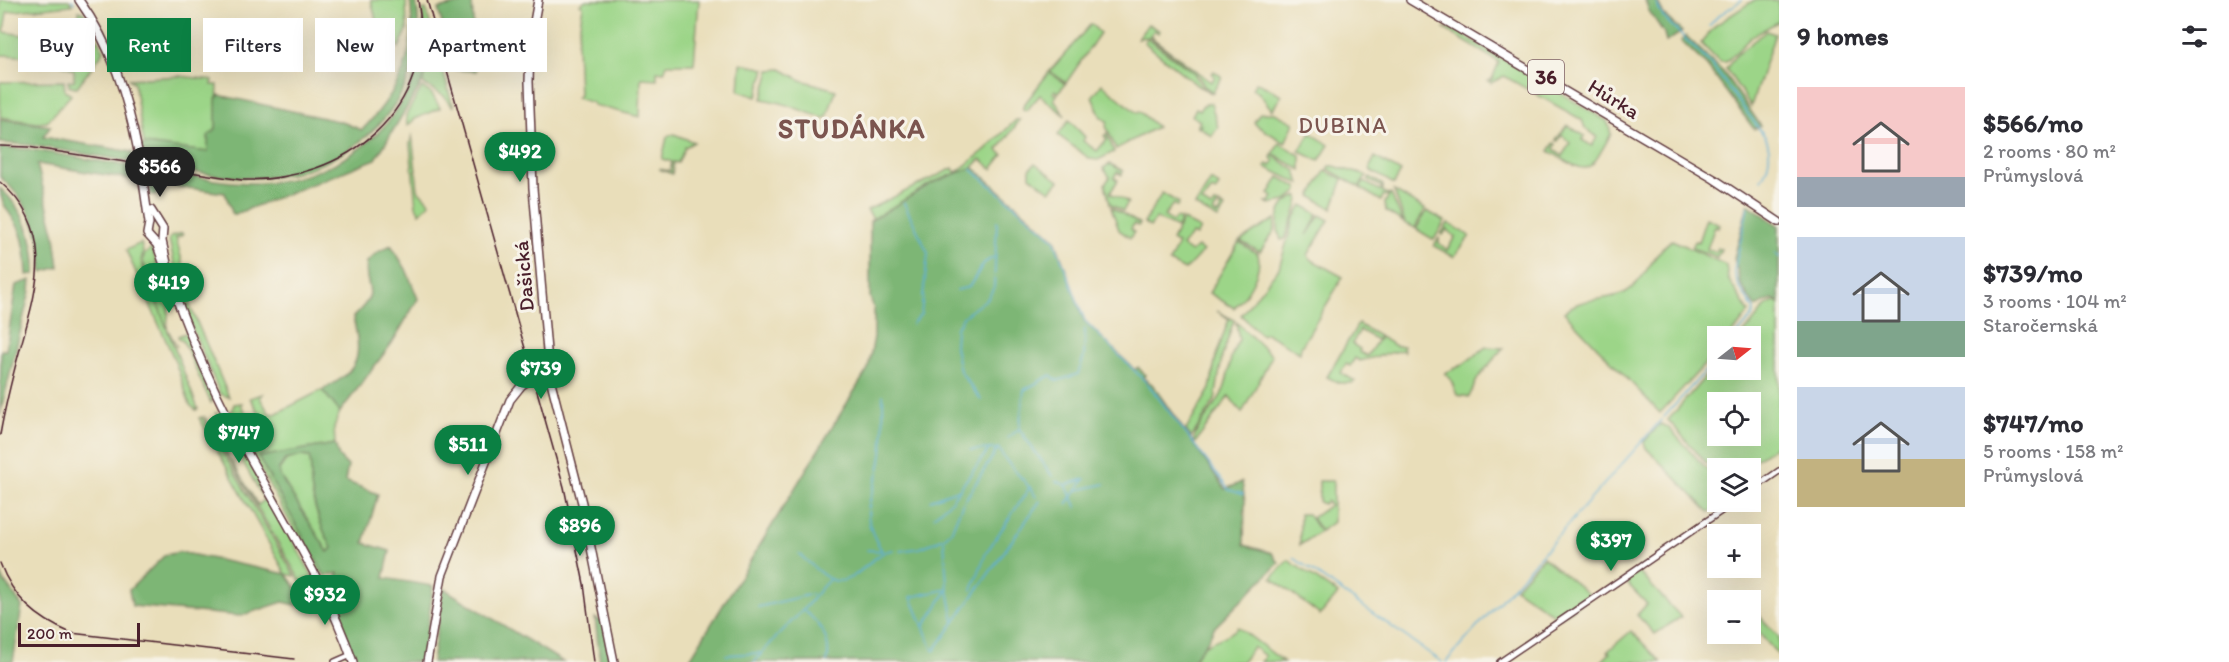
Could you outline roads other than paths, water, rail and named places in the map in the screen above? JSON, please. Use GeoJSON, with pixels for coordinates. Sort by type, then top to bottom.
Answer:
{"type":"FeatureCollection","features":[{"type":"Feature","properties":{"kind":"main road"},"geometry":{"type":"LineString","coordinates":[[79,0],[101,34],[118,71],[138,151],[150,225],[147,234],[157,245],[174,292],[222,406],[312,567],[352,658]]}},
{"type":"Feature","properties":{"kind":"main road","name":"Dašická"},"geometry":{"type":"LineString","coordinates":[[538,0],[530,39],[529,82],[533,180],[548,368],[554,402],[582,503],[614,662]]}},
{"type":"Feature","properties":{"kind":"main road","name":"Hůrka"},"geometry":{"type":"LineString","coordinates":[[1410,0],[1652,142],[1779,222]]}},
{"type":"Feature","properties":{"kind":"main road"},"geometry":{"type":"LineString","coordinates":[[143,181],[150,207],[158,224],[163,228],[162,236],[174,292]]}},
{"type":"Feature","properties":{"kind":"main road"},"geometry":{"type":"LineString","coordinates":[[150,225],[158,224]]}},
{"type":"Feature","properties":{"kind":"main road"},"geometry":{"type":"LineString","coordinates":[[151,239],[158,239],[162,236]]}},
{"type":"Feature","properties":{"kind":"main road"},"geometry":{"type":"LineString","coordinates":[[427,662],[442,576],[510,400],[522,385],[548,368]]}},
{"type":"Feature","properties":{"kind":"street"},"geometry":{"type":"LineString","coordinates":[[1761,483],[1779,471]]}},
{"type":"Feature","properties":{"kind":"street"},"geometry":{"type":"LineString","coordinates":[[1500,662],[1720,512]]}},
{"type":"Feature","properties":{"kind":"street"},"geometry":{"type":"LineString","coordinates":[[335,662],[352,658]]}},
{"type":"Feature","properties":{"kind":"waterway"},"geometry":{"type":"LineString","coordinates":[[85,0],[88,4]]}},
{"type":"Feature","properties":{"kind":"waterway"},"geometry":{"type":"LineString","coordinates":[[1655,0],[1663,17],[1711,64],[1766,138],[1769,160],[1761,180]]}},
{"type":"Feature","properties":{"kind":"waterway"},"geometry":{"type":"LineString","coordinates":[[1709,26],[1718,16],[1742,0]]}},
{"type":"Feature","properties":{"kind":"waterway"},"geometry":{"type":"LineString","coordinates":[[971,169],[1054,239],[1085,321],[1148,384],[1229,490],[1243,494]]}},
{"type":"Feature","properties":{"kind":"waterway"},"geometry":{"type":"LineString","coordinates":[[904,203],[928,253],[921,314],[912,324]]}},
{"type":"Feature","properties":{"kind":"waterway"},"geometry":{"type":"LineString","coordinates":[[1744,326],[1752,317],[1754,310],[1739,286],[1734,271],[1748,206]]}},
{"type":"Feature","properties":{"kind":"waterway"},"geometry":{"type":"LineString","coordinates":[[981,400],[960,371],[955,347],[956,328],[964,316],[988,298],[994,287],[997,221]]}},
{"type":"Feature","properties":{"kind":"waterway"},"geometry":{"type":"LineString","coordinates":[[1775,253],[1779,257]]}},
{"type":"Feature","properties":{"kind":"waterway"},"geometry":{"type":"LineString","coordinates":[[957,290],[969,287],[984,263],[994,257]]}},
{"type":"Feature","properties":{"kind":"waterway"},"geometry":{"type":"LineString","coordinates":[[1008,438],[1019,429],[1024,390],[1051,375],[1057,381],[1078,374],[1084,356],[1085,329]]}},
{"type":"Feature","properties":{"kind":"waterway"},"geometry":{"type":"LineString","coordinates":[[1664,417],[1707,369]]}},
{"type":"Feature","properties":{"kind":"waterway"},"geometry":{"type":"LineString","coordinates":[[882,551],[874,537],[868,515],[882,453],[883,395]]}},
{"type":"Feature","properties":{"kind":"waterway"},"geometry":{"type":"LineString","coordinates":[[1446,662],[1661,420]]}},
{"type":"Feature","properties":{"kind":"waterway"},"geometry":{"type":"LineString","coordinates":[[1019,429],[1053,477]]}},
{"type":"Feature","properties":{"kind":"waterway"},"geometry":{"type":"LineString","coordinates":[[900,551],[920,548],[944,538],[951,532],[962,505],[998,448]]}},
{"type":"Feature","properties":{"kind":"waterway"},"geometry":{"type":"LineString","coordinates":[[934,516],[950,502],[989,449]]}},
{"type":"Feature","properties":{"kind":"waterway"},"geometry":{"type":"LineString","coordinates":[[970,450],[997,449]]}},
{"type":"Feature","properties":{"kind":"waterway"},"geometry":{"type":"LineString","coordinates":[[999,449],[1036,497]]}},
{"type":"Feature","properties":{"kind":"waterway"},"geometry":{"type":"LineString","coordinates":[[1056,481],[1066,485],[1085,479]]}},
{"type":"Feature","properties":{"kind":"waterway"},"geometry":{"type":"LineString","coordinates":[[1067,504],[1084,480]]}},
{"type":"Feature","properties":{"kind":"waterway"},"geometry":{"type":"LineString","coordinates":[[1077,490],[1105,484]]}},
{"type":"Feature","properties":{"kind":"waterway"},"geometry":{"type":"LineString","coordinates":[[1066,485],[1077,508]]}},
{"type":"Feature","properties":{"kind":"waterway"},"geometry":{"type":"LineString","coordinates":[[972,590],[986,553],[1030,487]]}},
{"type":"Feature","properties":{"kind":"waterway"},"geometry":{"type":"LineString","coordinates":[[930,500],[960,489]]}},
{"type":"Feature","properties":{"kind":"waterway"},"geometry":{"type":"LineString","coordinates":[[934,651],[1040,501]]}},
{"type":"Feature","properties":{"kind":"waterway"},"geometry":{"type":"LineString","coordinates":[[944,540],[947,585],[954,621]]}},
{"type":"Feature","properties":{"kind":"waterway"},"geometry":{"type":"LineString","coordinates":[[867,550],[881,551]]}},
{"type":"Feature","properties":{"kind":"waterway"},"geometry":{"type":"LineString","coordinates":[[799,554],[824,575],[832,580],[840,581],[856,574],[878,556],[893,550]]}},
{"type":"Feature","properties":{"kind":"waterway"},"geometry":{"type":"LineString","coordinates":[[1294,558],[1442,662]]}},
{"type":"Feature","properties":{"kind":"waterway"},"geometry":{"type":"LineString","coordinates":[[754,662],[829,580]]}},
{"type":"Feature","properties":{"kind":"waterway"},"geometry":{"type":"LineString","coordinates":[[924,626],[948,589]]}},
{"type":"Feature","properties":{"kind":"waterway"},"geometry":{"type":"LineString","coordinates":[[933,650],[911,597],[948,589]]}},
{"type":"Feature","properties":{"kind":"waterway"},"geometry":{"type":"LineString","coordinates":[[758,607],[812,594]]}},
{"type":"Feature","properties":{"kind":"waterway"},"geometry":{"type":"LineString","coordinates":[[804,611],[820,626],[828,647],[827,662]]}},
{"type":"Feature","properties":{"kind":"waterway"},"geometry":{"type":"LineString","coordinates":[[726,655],[760,653]]}},
{"type":"Feature","properties":{"kind":"railway"},"geometry":{"type":"LineString","coordinates":[[0,146],[28,147],[242,180],[280,177],[315,168],[348,153],[376,132],[398,106],[413,75],[420,40],[418,0]]}},
{"type":"Feature","properties":{"kind":"railway"},"geometry":{"type":"LineString","coordinates":[[427,0],[564,487],[584,584],[594,662]]}},
{"type":"Feature","properties":{"kind":"railway"},"geometry":{"type":"LineString","coordinates":[[0,182],[18,200],[30,220],[36,240],[38,261],[32,304],[11,381],[0,435]]}},
{"type":"Feature","properties":{"kind":"railway"},"geometry":{"type":"LineString","coordinates":[[0,563],[12,587],[28,606],[47,621],[71,633],[294,659]]}},
{"type":"Feature","properties":{"kind":"district","name":"DUBINA"},"geometry":{"type":"Point","coordinates":[1343,125]}},
{"type":"Feature","properties":{"kind":"district","name":"STUDÁNKA"},"geometry":{"type":"Point","coordinates":[852,129]}}]}
